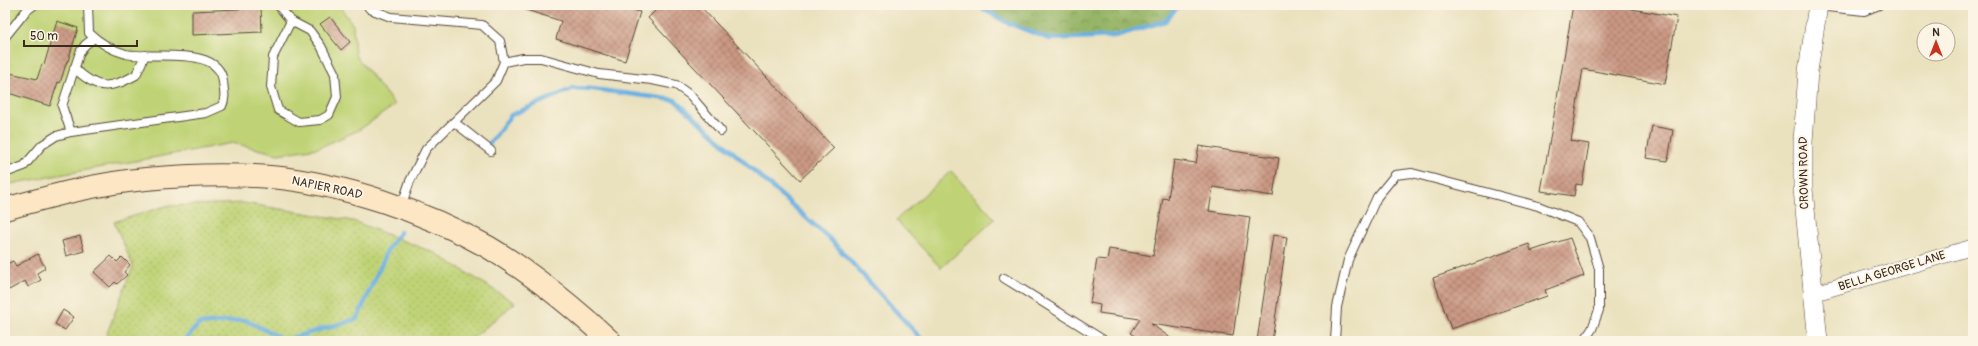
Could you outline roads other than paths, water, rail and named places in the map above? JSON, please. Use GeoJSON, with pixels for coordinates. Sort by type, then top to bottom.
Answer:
{"type":"FeatureCollection","features":[{"type":"Feature","properties":{"kind":"main road","name":"NAPIER ROAD"},"geometry":{"type":"LineString","coordinates":[[5,209],[50,197],[106,185],[144,179],[183,176],[271,177],[349,192],[401,208],[465,235],[508,260],[561,299],[610,341]]}},
{"type":"Feature","properties":{"kind":"street","name":"CROWN ROAD"},"geometry":{"type":"LineString","coordinates":[[1818,5],[1808,71],[1803,142],[1803,189],[1812,294],[1818,341]]}},
{"type":"Feature","properties":{"kind":"street","name":"BELLA GEORGE LANE"},"geometry":{"type":"LineString","coordinates":[[1812,294],[1973,247]]}},
{"type":"Feature","properties":{"kind":"lane"},"geometry":{"type":"LineString","coordinates":[[5,37],[26,11],[34,5]]}},
{"type":"Feature","properties":{"kind":"lane"},"geometry":{"type":"LineString","coordinates":[[5,173],[24,166],[42,145],[56,136],[71,132],[206,113],[222,106],[225,100],[223,77],[216,66],[202,59],[184,56],[127,54],[103,45],[89,33],[88,5]]}},
{"type":"Feature","properties":{"kind":"lane"},"geometry":{"type":"LineString","coordinates":[[278,5],[291,21],[310,31],[321,46],[335,74],[337,97],[329,116],[320,120],[299,122],[291,119],[278,110],[272,95],[273,57],[291,21]]}},
{"type":"Feature","properties":{"kind":"lane"},"geometry":{"type":"LineString","coordinates":[[366,5],[370,9],[391,17],[482,25],[500,41],[504,62],[496,81],[426,149],[410,181],[401,208]]}},
{"type":"Feature","properties":{"kind":"lane"},"geometry":{"type":"LineString","coordinates":[[1818,5],[1864,12],[1879,5]]}},
{"type":"Feature","properties":{"kind":"lane"},"geometry":{"type":"LineString","coordinates":[[71,132],[62,106],[74,68],[85,45],[94,38]]}},
{"type":"Feature","properties":{"kind":"lane"},"geometry":{"type":"LineString","coordinates":[[74,68],[87,80],[96,85],[109,87],[136,75],[145,55]]}},
{"type":"Feature","properties":{"kind":"lane"},"geometry":{"type":"LineString","coordinates":[[504,62],[523,58],[541,58],[599,74],[652,80],[676,85],[690,95],[721,131]]}},
{"type":"Feature","properties":{"kind":"lane"},"geometry":{"type":"LineString","coordinates":[[454,122],[491,151]]}},
{"type":"Feature","properties":{"kind":"lane"},"geometry":{"type":"LineString","coordinates":[[1335,341],[1337,307],[1348,260],[1377,197],[1396,175],[1412,173],[1538,206],[1578,222],[1590,238],[1600,274],[1599,310],[1592,329],[1584,341]]}},
{"type":"Feature","properties":{"kind":"lane"},"geometry":{"type":"LineString","coordinates":[[1004,278],[1105,341]]}},
{"type":"Feature","properties":{"kind":"waterway"},"geometry":{"type":"LineString","coordinates":[[976,5],[1008,23],[1049,39],[1115,36],[1165,21],[1179,5]]}},
{"type":"Feature","properties":{"kind":"waterway"},"geometry":{"type":"LineString","coordinates":[[490,143],[511,115],[574,88],[675,100],[832,241],[923,341]]}},
{"type":"Feature","properties":{"kind":"waterway"},"geometry":{"type":"LineString","coordinates":[[184,341],[199,324],[245,320],[285,340],[357,319],[388,249],[400,232]]}}]}
